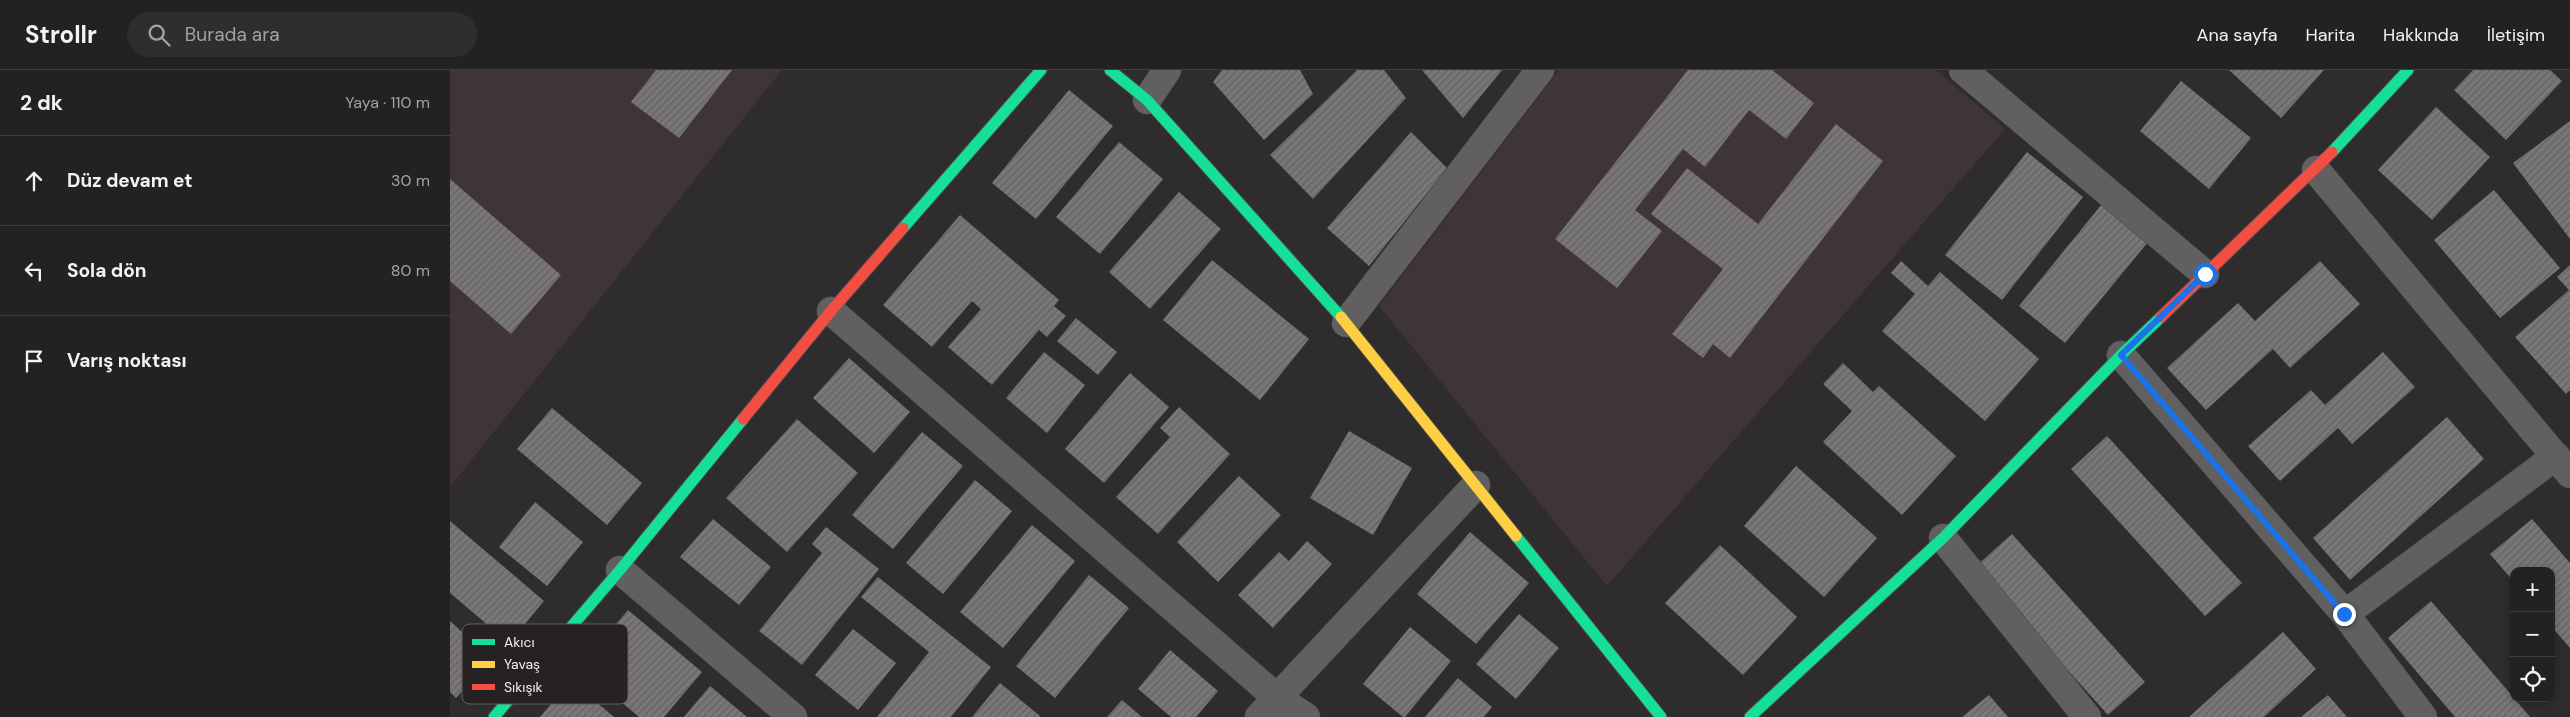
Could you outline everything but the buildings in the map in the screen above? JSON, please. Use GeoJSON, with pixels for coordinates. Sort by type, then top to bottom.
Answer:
{"type":"FeatureCollection","features":[{"type":"Feature","properties":{"kind":"street"},"geometry":{"type":"LineString","coordinates":[[574,624],[831,311],[1041,70]]}},
{"type":"Feature","properties":{"kind":"street"},"geometry":{"type":"LineString","coordinates":[[1110,70],[1147,100],[1346,323],[1661,717]]}},
{"type":"Feature","properties":{"kind":"street"},"geometry":{"type":"LineString","coordinates":[[1147,100],[1167,70]]}},
{"type":"Feature","properties":{"kind":"street"},"geometry":{"type":"LineString","coordinates":[[1346,323],[1540,70]]}},
{"type":"Feature","properties":{"kind":"street"},"geometry":{"type":"LineString","coordinates":[[1963,70],[2205,274]]}},
{"type":"Feature","properties":{"kind":"street"},"geometry":{"type":"LineString","coordinates":[[1750,717],[1943,538],[2121,355],[2316,170],[2408,70]]}},
{"type":"Feature","properties":{"kind":"street"},"geometry":{"type":"LineString","coordinates":[[2316,170],[2563,465],[2344,614]]}},
{"type":"Feature","properties":{"kind":"street"},"geometry":{"type":"LineString","coordinates":[[831,311],[1268,707],[1306,717]]}},
{"type":"Feature","properties":{"kind":"street"},"geometry":{"type":"LineString","coordinates":[[2121,355],[2344,614],[2423,717]]}},
{"type":"Feature","properties":{"kind":"street"},"geometry":{"type":"LineString","coordinates":[[1268,707],[1476,485]]}},
{"type":"Feature","properties":{"kind":"street"},"geometry":{"type":"LineString","coordinates":[[1943,538],[2087,717]]}},
{"type":"Feature","properties":{"kind":"street"},"geometry":{"type":"LineString","coordinates":[[620,570],[793,717]]}},
{"type":"Feature","properties":{"kind":"street"},"geometry":{"type":"LineString","coordinates":[[494,717],[505,704]]}},
{"type":"Feature","properties":{"kind":"shaded area"},"geometry":{"type":"Polygon","coordinates":[[[450,70],[782,70],[450,487],[450,70]]]}},
{"type":"Feature","properties":{"kind":"shaded area"},"geometry":{"type":"Polygon","coordinates":[[[1559,70],[1936,70],[2005,129],[1607,586],[1379,306],[1559,70]]]}},
{"type":"Feature","properties":{"kind":"traffic: fast"},"geometry":{"type":"LineString","coordinates":[[903,228],[1041,70]]}},
{"type":"Feature","properties":{"kind":"traffic: fast"},"geometry":{"type":"LineString","coordinates":[[1110,70],[1147,100],[1341,317]]}},
{"type":"Feature","properties":{"kind":"traffic: fast"},"geometry":{"type":"LineString","coordinates":[[2332,152],[2408,70]]}},
{"type":"Feature","properties":{"kind":"traffic: fast"},"geometry":{"type":"LineString","coordinates":[[1750,717],[1943,538],[2121,355],[2161,317]]}},
{"type":"Feature","properties":{"kind":"traffic: fast"},"geometry":{"type":"LineString","coordinates":[[574,624],[743,419]]}},
{"type":"Feature","properties":{"kind":"traffic: fast"},"geometry":{"type":"LineString","coordinates":[[1516,536],[1661,717]]}},
{"type":"Feature","properties":{"kind":"traffic: fast"},"geometry":{"type":"LineString","coordinates":[[494,717],[505,704]]}},
{"type":"Feature","properties":{"kind":"traffic: slow"},"geometry":{"type":"LineString","coordinates":[[1341,317],[1516,536]]}},
{"type":"Feature","properties":{"kind":"traffic: jam"},"geometry":{"type":"LineString","coordinates":[[2161,317],[2332,152]]}},
{"type":"Feature","properties":{"kind":"traffic: jam"},"geometry":{"type":"LineString","coordinates":[[743,419],[831,311],[903,228]]}},
{"type":"Feature","properties":{"kind":"route"},"geometry":{"type":"LineString","coordinates":[[2205,274],[2121,355],[2344,614]]}}]}
